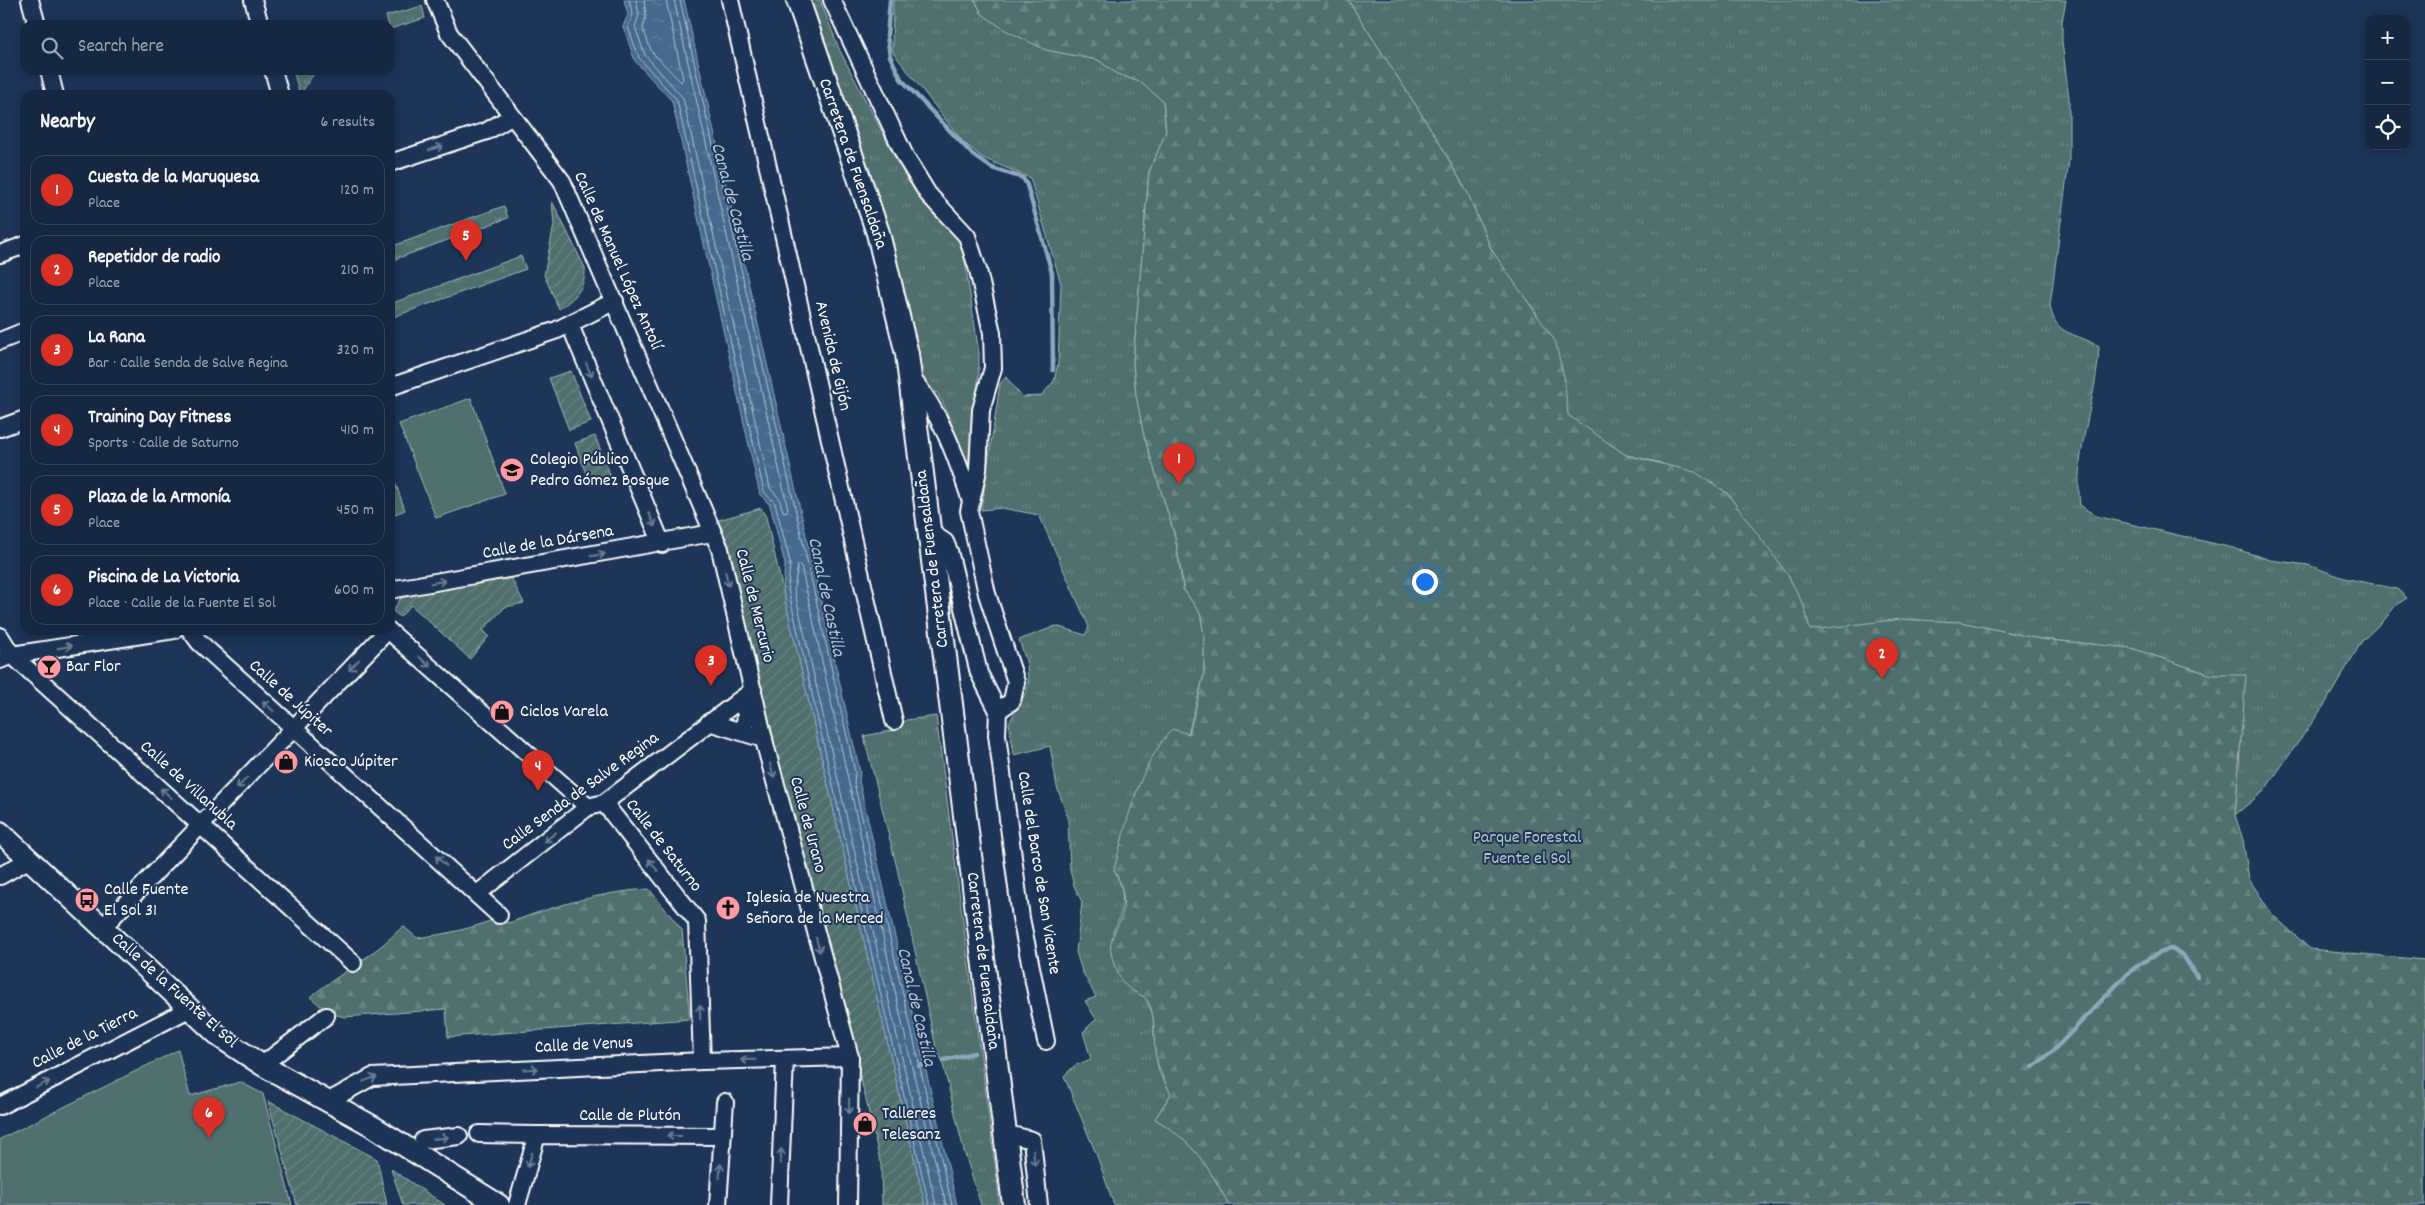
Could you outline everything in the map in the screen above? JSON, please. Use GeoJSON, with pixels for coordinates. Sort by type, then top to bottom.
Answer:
{"type":"FeatureCollection","features":[{"type":"Feature","properties":{"kind":"main road","name":"Carretera de Fuensaldaña"},"geometry":{"type":"LineString","coordinates":[[798,0],[878,234],[896,304],[910,376],[1014,1205]]}},
{"type":"Feature","properties":{"kind":"street"},"geometry":{"type":"LineString","coordinates":[[30,0],[36,20]]}},
{"type":"Feature","properties":{"kind":"street"},"geometry":{"type":"LineString","coordinates":[[253,0],[259,20]]}},
{"type":"Feature","properties":{"kind":"street","name":"Calle de Manuel López Antolí"},"geometry":{"type":"LineString","coordinates":[[435,0],[449,33],[510,116],[562,181],[615,301],[712,533]]}},
{"type":"Feature","properties":{"kind":"street","name":"Avenida de Gijón"},"geometry":{"type":"LineString","coordinates":[[730,0],[894,721]]}},
{"type":"Feature","properties":{"kind":"street"},"geometry":{"type":"LineString","coordinates":[[832,0],[906,158],[928,194],[967,236],[978,270],[992,333],[993,368],[981,410],[978,470],[969,511],[987,594],[1016,682],[1012,701],[998,711]]}},
{"type":"Feature","properties":{"kind":"street"},"geometry":{"type":"LineString","coordinates":[[50,75],[54,90]]}},
{"type":"Feature","properties":{"kind":"street"},"geometry":{"type":"LineString","coordinates":[[274,75],[279,90]]}},
{"type":"Feature","properties":{"kind":"street"},"geometry":{"type":"LineString","coordinates":[[395,161],[487,131],[510,116]]}},
{"type":"Feature","properties":{"kind":"street"},"geometry":{"type":"LineString","coordinates":[[0,254],[20,246]]}},
{"type":"Feature","properties":{"kind":"street"},"geometry":{"type":"LineString","coordinates":[[395,385],[570,325],[615,301]]}},
{"type":"Feature","properties":{"kind":"street"},"geometry":{"type":"LineString","coordinates":[[570,325],[662,544]]}},
{"type":"Feature","properties":{"kind":"street"},"geometry":{"type":"LineString","coordinates":[[0,341],[20,333]]}},
{"type":"Feature","properties":{"kind":"street"},"geometry":{"type":"LineString","coordinates":[[910,376],[928,398],[944,429],[971,502]]}},
{"type":"Feature","properties":{"kind":"street"},"geometry":{"type":"LineString","coordinates":[[0,428],[20,421]]}},
{"type":"Feature","properties":{"kind":"street","name":"Calle del Barco de San Vicente"},"geometry":{"type":"LineString","coordinates":[[930,532],[945,542],[949,551],[979,673],[998,711],[997,735],[1022,918],[1046,1041]]}},
{"type":"Feature","properties":{"kind":"street","name":"Calle de la Dársena"},"geometry":{"type":"LineString","coordinates":[[395,589],[662,544],[712,533]]}},
{"type":"Feature","properties":{"kind":"street","name":"Calle de Mercurio"},"geometry":{"type":"LineString","coordinates":[[712,533],[720,549],[753,690]]}},
{"type":"Feature","properties":{"kind":"street"},"geometry":{"type":"LineString","coordinates":[[6,658],[144,635]]}},
{"type":"Feature","properties":{"kind":"street","name":"Calle de Júpiter"},"geometry":{"type":"LineString","coordinates":[[193,635],[198,642],[499,915]]}},
{"type":"Feature","properties":{"kind":"street"},"geometry":{"type":"LineString","coordinates":[[103,927],[202,826],[383,635]]}},
{"type":"Feature","properties":{"kind":"street"},"geometry":{"type":"LineString","coordinates":[[394,635],[588,807]]}},
{"type":"Feature","properties":{"kind":"street","name":"Calle de Villanubla"},"geometry":{"type":"LineString","coordinates":[[0,636],[6,658],[202,826],[352,963]]}},
{"type":"Feature","properties":{"kind":"street","name":"Calle Senda de Salve Regina"},"geometry":{"type":"LineString","coordinates":[[477,894],[588,807],[604,804],[753,690]]}},
{"type":"Feature","properties":{"kind":"street","name":"Calle de Urano"},"geometry":{"type":"LineString","coordinates":[[753,690],[764,739],[850,1057],[848,1205]]}},
{"type":"Feature","properties":{"kind":"street"},"geometry":{"type":"LineString","coordinates":[[738,701],[746,712],[745,724],[739,730]]}},
{"type":"Feature","properties":{"kind":"street"},"geometry":{"type":"LineString","coordinates":[[709,722],[764,739]]}},
{"type":"Feature","properties":{"kind":"street","name":"Calle de Saturno"},"geometry":{"type":"LineString","coordinates":[[604,804],[697,921],[702,1061]]}},
{"type":"Feature","properties":{"kind":"street","name":"Calle de la Fuente El Sol"},"geometry":{"type":"LineString","coordinates":[[0,832],[221,1038],[262,1066],[374,1127],[500,1205]]}},
{"type":"Feature","properties":{"kind":"street"},"geometry":{"type":"LineString","coordinates":[[0,876],[30,860]]}},
{"type":"Feature","properties":{"kind":"street","name":"Calle de la Tierra"},"geometry":{"type":"LineString","coordinates":[[0,1106],[189,1009]]}},
{"type":"Feature","properties":{"kind":"street"},"geometry":{"type":"LineString","coordinates":[[262,1066],[326,1016]]}},
{"type":"Feature","properties":{"kind":"street","name":"Calle de Venus"},"geometry":{"type":"LineString","coordinates":[[327,1102],[372,1077],[702,1061],[850,1057]]}},
{"type":"Feature","properties":{"kind":"street"},"geometry":{"type":"LineString","coordinates":[[779,1205],[785,1059]]}},
{"type":"Feature","properties":{"kind":"street"},"geometry":{"type":"LineString","coordinates":[[718,1205],[725,1102]]}},
{"type":"Feature","properties":{"kind":"street"},"geometry":{"type":"LineString","coordinates":[[1004,1133],[1032,1140],[1039,1205]]}},
{"type":"Feature","properties":{"kind":"street","name":"Calle de Plutón"},"geometry":{"type":"LineString","coordinates":[[479,1134],[722,1136]]}},
{"type":"Feature","properties":{"kind":"street"},"geometry":{"type":"LineString","coordinates":[[517,1205],[537,1135]]}},
{"type":"Feature","properties":{"kind":"street"},"geometry":{"type":"LineString","coordinates":[[423,1140],[459,1136]]}},
{"type":"Feature","properties":{"kind":"green space"},"geometry":{"type":"Polygon","coordinates":[[[810,0],[820,0],[840,51],[904,174],[934,215],[953,231],[963,248],[979,353],[979,373],[969,461],[964,461],[960,445],[943,403],[937,393],[922,379],[909,314],[887,227],[871,175],[820,42],[810,0]]]}},
{"type":"Feature","properties":{"kind":"green space"},"geometry":{"type":"Polygon","coordinates":[[[893,0],[975,0],[982,14],[1046,50],[1098,60],[1117,74],[1140,82],[1163,101],[1166,132],[1149,172],[1133,362],[1136,395],[1144,436],[1175,536],[1183,589],[1200,613],[1204,634],[1204,675],[1188,734],[1139,785],[1114,870],[1121,885],[1122,908],[1113,932],[1131,990],[1146,998],[1153,1015],[1155,1051],[1159,1072],[1171,1094],[1155,1119],[1180,1137],[1199,1156],[1229,1205],[1114,1205],[1097,1156],[1064,1076],[1074,1066],[1091,1059],[1083,1032],[1096,1019],[1085,1001],[1096,997],[1082,971],[1076,952],[1082,902],[1074,886],[1070,870],[1068,818],[1057,787],[1050,746],[1014,755],[1009,723],[1027,690],[1027,664],[1019,640],[1056,626],[1085,635],[1089,627],[1039,515],[1002,508],[981,510],[1000,384],[1006,377],[1022,397],[1041,396],[1054,381],[1058,363],[1061,284],[1030,178],[983,158],[963,142],[892,51],[893,0]]]}},
{"type":"Feature","properties":{"kind":"green space","name":"Parque Forestal Fuente el Sol"},"geometry":{"type":"Polygon","coordinates":[[[975,0],[1348,0],[1436,137],[1468,194],[1491,249],[1555,341],[1564,377],[1568,415],[1626,455],[1695,472],[1727,493],[1788,575],[1804,606],[1810,630],[1901,619],[1960,622],[2040,639],[2131,648],[2212,675],[2246,675],[2235,815],[2243,840],[2249,879],[2272,914],[2310,949],[2425,960],[2425,1205],[1229,1205],[1199,1156],[1180,1137],[1155,1119],[1171,1094],[1156,1057],[1152,1011],[1145,998],[1124,984],[1118,975],[1111,953],[1113,936],[1122,915],[1124,901],[1122,888],[1114,870],[1135,796],[1151,760],[1172,729],[1189,734],[1204,675],[1204,634],[1200,613],[1184,590],[1175,536],[1144,436],[1136,395],[1133,362],[1149,172],[1166,132],[1163,101],[1140,82],[1117,74],[1098,60],[1046,50],[1005,30],[982,14],[975,0]]]}},
{"type":"Feature","properties":{"kind":"green space"},"geometry":{"type":"Polygon","coordinates":[[[1348,0],[2066,0],[2062,21],[2062,42],[2069,99],[2069,160],[2050,305],[2053,316],[2062,329],[2099,347],[2094,387],[2082,446],[2079,485],[2080,505],[2096,516],[2233,548],[2270,560],[2308,565],[2344,578],[2397,589],[2407,598],[2396,605],[2385,619],[2362,641],[2325,704],[2264,791],[2235,815],[2245,676],[2212,675],[2131,648],[2040,639],[1960,622],[1874,624],[1810,630],[1804,606],[1727,493],[1658,462],[1626,455],[1567,415],[1564,377],[1535,310],[1511,280],[1491,249],[1468,194],[1436,137],[1348,0]]]}},
{"type":"Feature","properties":{"kind":"green space"},"geometry":{"type":"Polygon","coordinates":[[[422,6],[425,18],[395,27],[395,20],[387,20],[386,16],[422,6]]]}},
{"type":"Feature","properties":{"kind":"green space"},"geometry":{"type":"Polygon","coordinates":[[[294,75],[313,75],[303,90],[299,90],[294,75]]]}},
{"type":"Feature","properties":{"kind":"green space"},"geometry":{"type":"Polygon","coordinates":[[[552,201],[585,268],[585,275],[578,292],[559,309],[544,275],[554,225],[552,201]]]}},
{"type":"Feature","properties":{"kind":"green space"},"geometry":{"type":"Polygon","coordinates":[[[504,206],[508,218],[395,259],[395,245],[504,206]]]}},
{"type":"Feature","properties":{"kind":"green space"},"geometry":{"type":"Polygon","coordinates":[[[521,256],[526,269],[395,316],[395,302],[521,256]]]}},
{"type":"Feature","properties":{"kind":"green space"},"geometry":{"type":"Polygon","coordinates":[[[571,371],[591,422],[569,430],[549,378],[571,371]]]}},
{"type":"Feature","properties":{"kind":"green space"},"geometry":{"type":"Polygon","coordinates":[[[471,398],[505,494],[436,518],[399,424],[471,398]]]}},
{"type":"Feature","properties":{"kind":"green space"},"geometry":{"type":"Polygon","coordinates":[[[595,436],[611,477],[590,485],[575,443],[595,436]]]}},
{"type":"Feature","properties":{"kind":"green space"},"geometry":{"type":"Polygon","coordinates":[[[395,482],[405,510],[395,514],[395,482]]]}},
{"type":"Feature","properties":{"kind":"green space"},"geometry":{"type":"Polygon","coordinates":[[[761,508],[766,517],[925,1205],[882,1205],[881,1165],[865,1096],[715,521],[761,508]]]}},
{"type":"Feature","properties":{"kind":"green space"},"geometry":{"type":"Polygon","coordinates":[[[509,574],[524,603],[505,607],[483,630],[489,636],[470,659],[411,605],[400,617],[395,613],[395,608],[405,591],[509,574]]]}},
{"type":"Feature","properties":{"kind":"green space"},"geometry":{"type":"Polygon","coordinates":[[[936,716],[999,1205],[981,1205],[964,1151],[942,1060],[937,1052],[897,868],[864,736],[895,730],[906,720],[936,716]]]}},
{"type":"Feature","properties":{"kind":"green space"},"geometry":{"type":"Polygon","coordinates":[[[649,889],[682,930],[690,1019],[448,1037],[446,1009],[345,1017],[329,1013],[310,997],[369,955],[403,926],[417,938],[468,928],[497,918],[509,923],[578,901],[613,893],[649,889]]]}},
{"type":"Feature","properties":{"kind":"green space"},"geometry":{"type":"Polygon","coordinates":[[[178,1050],[190,1096],[240,1082],[263,1094],[292,1205],[0,1205],[0,1139],[178,1050]]]}},
{"type":"Feature","properties":{"kind":"green space"},"geometry":{"type":"Polygon","coordinates":[[[268,1101],[377,1159],[387,1205],[297,1205],[268,1101]]]}},
{"type":"Feature","properties":{"kind":"green space"},"geometry":{"type":"Polygon","coordinates":[[[391,1169],[445,1205],[403,1205],[391,1169]]]}},
{"type":"Feature","properties":{"kind":"water"},"geometry":{"type":"Polygon","coordinates":[[[624,0],[684,0],[860,772],[859,781],[957,1205],[925,1205],[783,590],[785,564],[770,505],[760,495],[672,101],[635,61],[623,26],[628,15],[624,0]]]}},
{"type":"Feature","properties":{"kind":"waterway"},"geometry":{"type":"LineString","coordinates":[[890,0],[887,36],[890,56],[901,79],[972,154],[992,168],[1023,178],[1027,185],[1052,273],[1053,370]]}},
{"type":"Feature","properties":{"kind":"waterway"},"geometry":{"type":"LineString","coordinates":[[2033,1067],[2053,1051],[2127,974],[2148,959],[2172,948],[2183,955],[2197,977]]}},
{"type":"Feature","properties":{"kind":"waterway","name":"Canal de Castilla"},"geometry":{"type":"LineString","coordinates":[[944,1060],[974,1053]]}},
{"type":"Feature","properties":{"kind":"waterway","name":"Canal de Castilla"},"geometry":{"type":"LineString","coordinates":[[919,1066],[932,1063]]}},
{"type":"Feature","properties":{"kind":"place","name":"Plaza de la Armonía"},"geometry":{"type":"Point","coordinates":[466,261]}},
{"type":"Feature","properties":{"kind":"place","name":"Colegio Público Pedro Gómez Bosque"},"geometry":{"type":"Point","coordinates":[512,470]}},
{"type":"Feature","properties":{"kind":"place","name":"Cuesta de la Maruquesa"},"geometry":{"type":"Point","coordinates":[1179,484]}},
{"type":"Feature","properties":{"kind":"place","name":"Bar Flor"},"geometry":{"type":"Point","coordinates":[49,667]}},
{"type":"Feature","properties":{"kind":"place","name":"Repetidor de radio"},"geometry":{"type":"Point","coordinates":[1882,679]}},
{"type":"Feature","properties":{"kind":"place","name":"La Rana"},"geometry":{"type":"Point","coordinates":[711,686]}},
{"type":"Feature","properties":{"kind":"place","name":"Ciclos Varela"},"geometry":{"type":"Point","coordinates":[502,712]}},
{"type":"Feature","properties":{"kind":"place","name":"Kiosco Júpiter"},"geometry":{"type":"Point","coordinates":[286,762]}},
{"type":"Feature","properties":{"kind":"place","name":"Training Day Fitness"},"geometry":{"type":"Point","coordinates":[538,791]}},
{"type":"Feature","properties":{"kind":"place","name":"Calle Fuente El Sol 31"},"geometry":{"type":"Point","coordinates":[87,900]}},
{"type":"Feature","properties":{"kind":"place","name":"Iglesia de Nuestra Señora de la Merced"},"geometry":{"type":"Point","coordinates":[728,908]}},
{"type":"Feature","properties":{"kind":"place","name":"Talleres Telesanz"},"geometry":{"type":"Point","coordinates":[865,1124]}},
{"type":"Feature","properties":{"kind":"place","name":"Piscina de La Victoria"},"geometry":{"type":"Point","coordinates":[209,1138]}}]}
